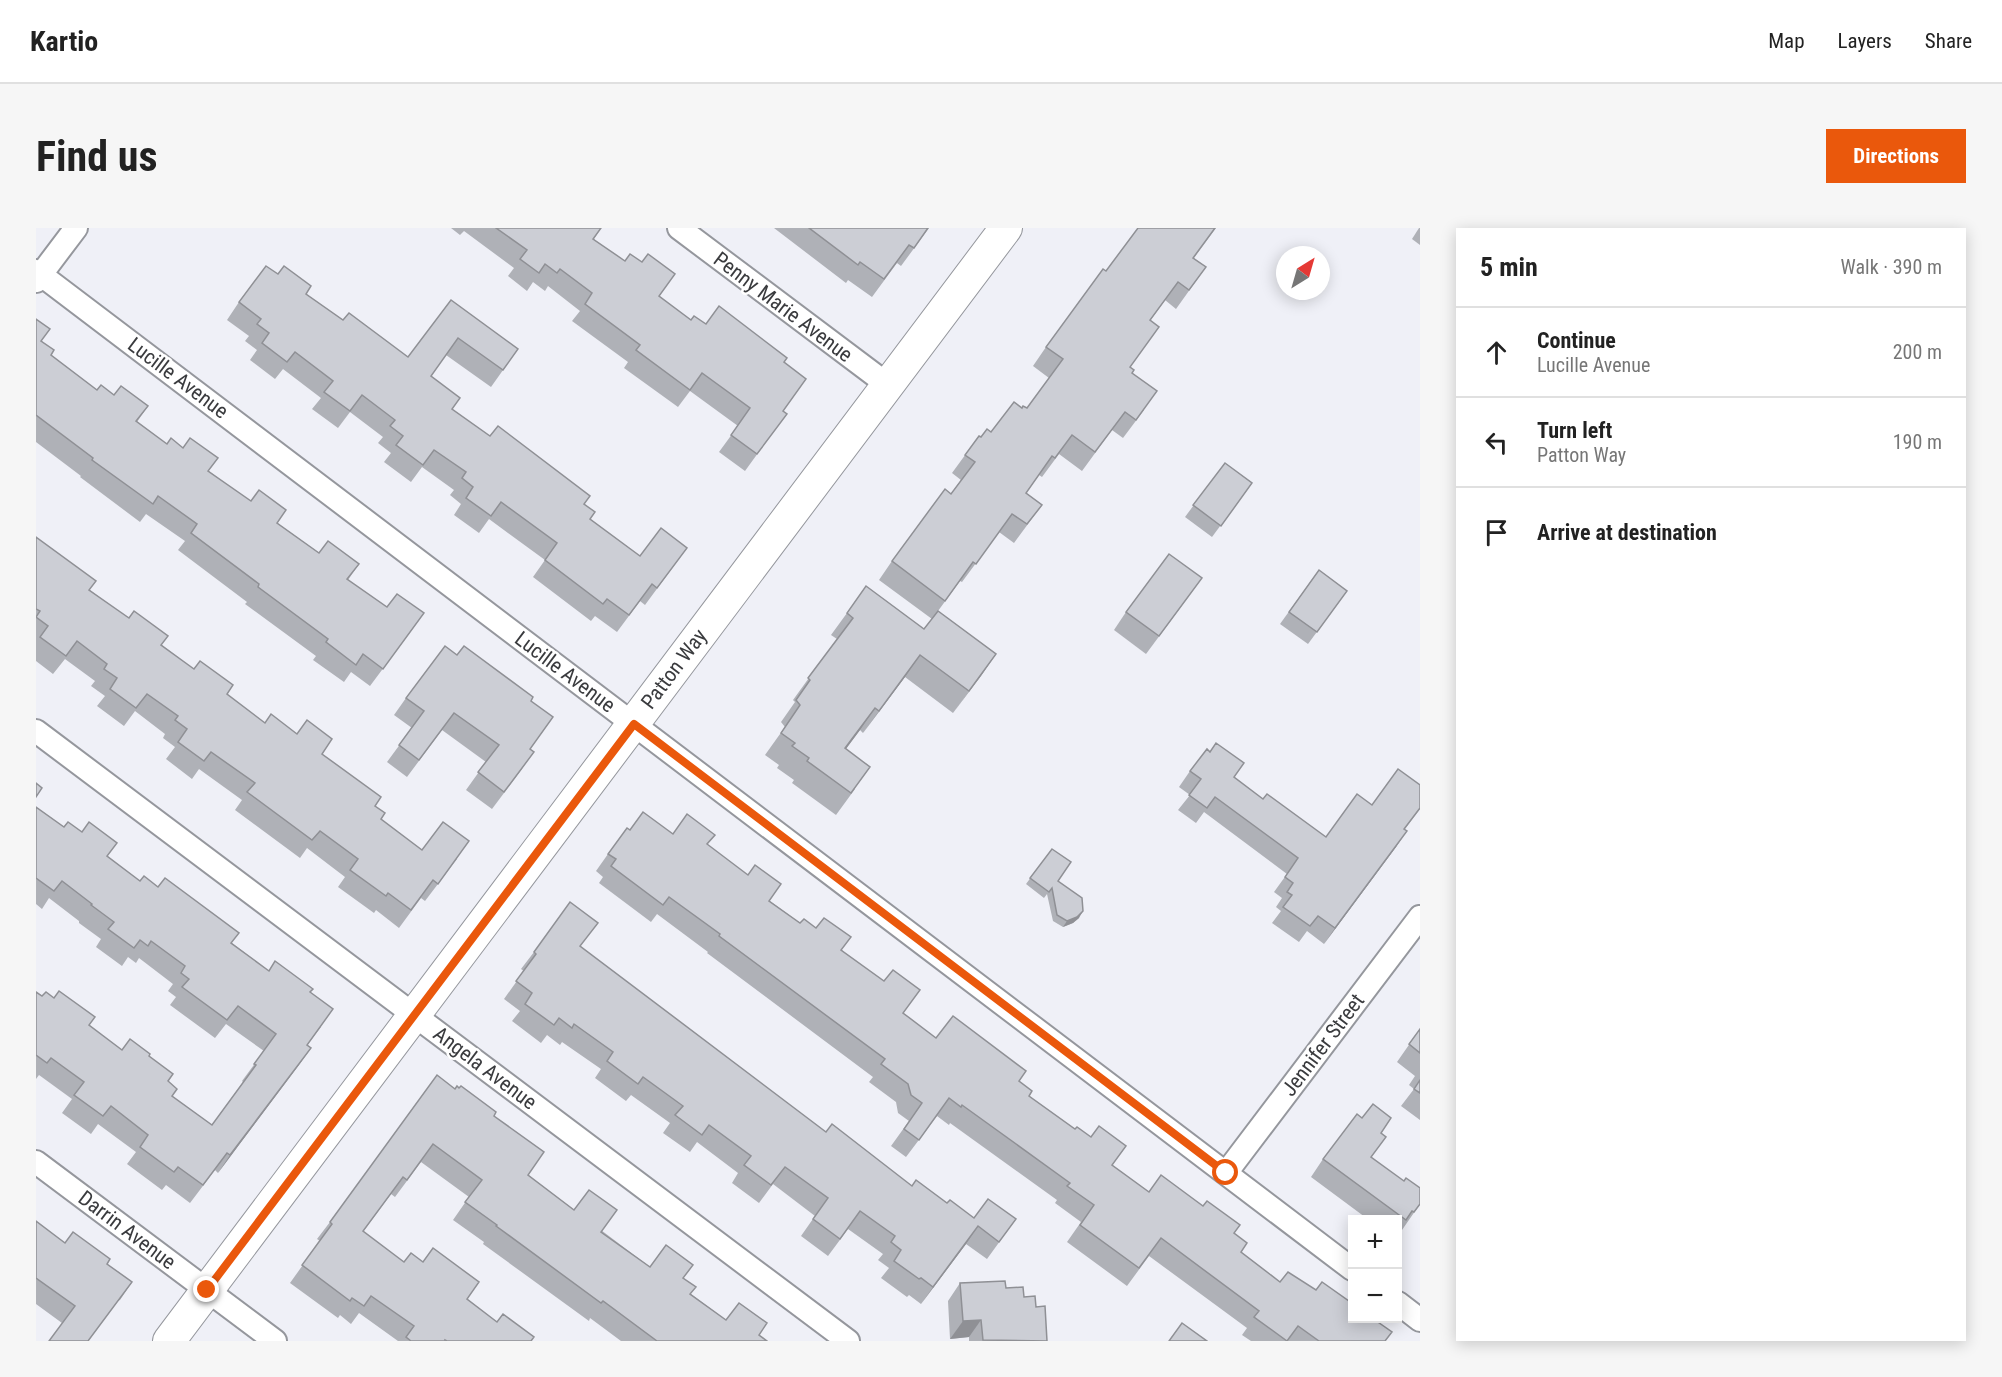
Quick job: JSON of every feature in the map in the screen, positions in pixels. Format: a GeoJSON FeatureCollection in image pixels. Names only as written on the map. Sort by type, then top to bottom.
{"type":"FeatureCollection","features":[{"type":"Feature","properties":{"kind":"street"},"geometry":{"type":"LineString","coordinates":[[38,275],[76,228]]}},
{"type":"Feature","properties":{"kind":"street","name":"Penny Marie Avenue"},"geometry":{"type":"LineString","coordinates":[[679,228],[888,385]]}},
{"type":"Feature","properties":{"kind":"street","name":"Patton Way"},"geometry":{"type":"LineString","coordinates":[[169,1341],[1006,228]]}},
{"type":"Feature","properties":{"kind":"street","name":"Lucille Avenue"},"geometry":{"type":"LineString","coordinates":[[38,275],[1348,1265]]}},
{"type":"Feature","properties":{"kind":"street","name":"Angela Avenue"},"geometry":{"type":"LineString","coordinates":[[36,731],[848,1341]]}},
{"type":"Feature","properties":{"kind":"street","name":"Jennifer Street"},"geometry":{"type":"LineString","coordinates":[[1226,1173],[1420,917]]}},
{"type":"Feature","properties":{"kind":"street","name":"Darrin Avenue"},"geometry":{"type":"LineString","coordinates":[[36,1161],[275,1341]]}},
{"type":"Feature","properties":{"kind":"street"},"geometry":{"type":"LineString","coordinates":[[1402,1306],[1420,1320]]}},
{"type":"Feature","properties":{"kind":"building"},"geometry":{"type":"Polygon","coordinates":[[[496,228],[601,228],[593,239],[625,261],[630,254],[642,262],[648,254],[675,274],[659,296],[691,320],[694,316],[706,324],[719,306],[787,358],[784,362],[806,379],[783,411],[787,414],[757,454],[731,435],[750,408],[702,373],[690,390],[636,350],[640,345],[585,304],[592,293],[560,269],[557,273],[545,264],[539,273],[520,259],[527,250],[496,228]]]}},
{"type":"Feature","properties":{"kind":"building"},"geometry":{"type":"Polygon","coordinates":[[[809,228],[928,228],[914,248],[909,245],[884,279],[860,262],[858,265],[809,228]]]}},
{"type":"Feature","properties":{"kind":"building"},"geometry":{"type":"Polygon","coordinates":[[[1138,228],[1215,228],[1193,258],[1206,267],[1189,290],[1178,282],[1150,320],[1159,327],[1130,367],[1134,370],[1132,373],[1157,391],[1136,420],[1125,412],[1095,452],[1072,435],[1055,458],[1052,456],[1026,493],[1042,505],[1027,524],[1012,514],[976,564],[973,562],[945,601],[892,561],[945,489],[951,494],[975,462],[965,455],[979,436],[981,437],[987,429],[991,432],[1014,402],[1022,408],[1023,406],[1027,408],[1063,359],[1046,347],[1103,269],[1106,271],[1138,228]]]}},
{"type":"Feature","properties":{"kind":"building"},"geometry":{"type":"Polygon","coordinates":[[[266,266],[278,274],[284,266],[311,286],[306,294],[343,320],[349,313],[408,357],[451,300],[518,349],[503,370],[458,338],[431,376],[460,398],[452,409],[490,436],[498,426],[590,496],[584,504],[595,512],[590,519],[640,556],[661,528],[687,548],[657,588],[652,584],[629,615],[607,599],[603,604],[545,560],[557,543],[501,502],[491,516],[466,498],[473,487],[462,478],[466,472],[434,450],[423,465],[396,445],[403,436],[390,426],[395,420],[362,395],[350,411],[324,392],[333,381],[295,352],[287,362],[262,343],[269,333],[257,324],[261,319],[239,302],[266,266]]]}},
{"type":"Feature","properties":{"kind":"building"},"geometry":{"type":"Polygon","coordinates":[[[36,319],[50,329],[41,341],[54,350],[51,355],[97,390],[101,385],[114,395],[121,386],[148,406],[136,421],[167,444],[171,438],[183,448],[190,438],[218,458],[208,471],[251,501],[259,490],[286,510],[277,523],[319,553],[328,541],[359,564],[347,579],[387,607],[397,594],[424,613],[383,669],[363,654],[356,665],[326,642],[328,639],[191,533],[197,524],[158,496],[153,504],[92,460],[93,458],[36,415],[36,319]]]}},
{"type":"Feature","properties":{"kind":"building"},"geometry":{"type":"Polygon","coordinates":[[[1225,463],[1252,483],[1221,526],[1193,505],[1225,463]]]}},
{"type":"Feature","properties":{"kind":"building"},"geometry":{"type":"Polygon","coordinates":[[[36,537],[96,581],[89,590],[129,618],[134,611],[168,636],[161,645],[194,669],[200,661],[233,685],[227,694],[265,723],[271,714],[297,734],[307,720],[332,739],[322,754],[381,797],[375,806],[385,813],[381,819],[422,850],[443,822],[469,841],[438,884],[433,880],[411,910],[388,893],[386,896],[350,870],[358,859],[320,831],[312,840],[247,792],[255,783],[211,752],[204,761],[178,742],[187,729],[175,720],[178,716],[147,694],[136,708],[110,689],[117,678],[104,669],[107,664],[77,641],[66,656],[40,637],[48,626],[36,617],[40,611],[36,609],[36,537]]]}},
{"type":"Feature","properties":{"kind":"building"},"geometry":{"type":"Polygon","coordinates":[[[1169,554],[1202,578],[1159,636],[1126,612],[1169,554]]]}},
{"type":"Feature","properties":{"kind":"building"},"geometry":{"type":"Polygon","coordinates":[[[1319,570],[1347,591],[1317,632],[1289,612],[1319,570]]]}},
{"type":"Feature","properties":{"kind":"building"},"geometry":{"type":"Polygon","coordinates":[[[866,586],[924,629],[938,611],[996,654],[969,691],[920,655],[879,711],[875,708],[845,748],[870,767],[851,793],[807,761],[809,758],[792,746],[795,743],[781,733],[800,705],[796,700],[810,680],[808,678],[853,618],[847,613],[866,586]]]}},
{"type":"Feature","properties":{"kind":"building"},"geometry":{"type":"Polygon","coordinates":[[[445,646],[457,655],[464,646],[533,697],[531,701],[553,717],[530,749],[534,752],[504,792],[478,772],[499,745],[454,713],[419,760],[399,745],[424,711],[406,698],[445,646]]]}},
{"type":"Feature","properties":{"kind":"building"},"geometry":{"type":"Polygon","coordinates":[[[1216,743],[1244,763],[1234,777],[1263,799],[1267,794],[1326,837],[1357,794],[1372,805],[1398,769],[1420,785],[1420,808],[1404,829],[1407,831],[1335,928],[1318,916],[1310,926],[1283,907],[1292,895],[1287,892],[1293,883],[1285,877],[1298,858],[1215,797],[1207,808],[1189,795],[1201,779],[1190,771],[1207,749],[1210,752],[1216,743]]]}},
{"type":"Feature","properties":{"kind":"building"},"geometry":{"type":"Polygon","coordinates":[[[36,783],[42,788],[36,797],[36,783]]]}},
{"type":"Feature","properties":{"kind":"building"},"geometry":{"type":"Polygon","coordinates":[[[36,807],[64,827],[68,822],[82,832],[89,822],[117,843],[107,856],[140,881],[144,876],[158,887],[165,878],[239,933],[231,943],[269,971],[275,961],[313,989],[310,992],[333,1009],[307,1045],[311,1048],[230,1155],[227,1153],[203,1185],[178,1167],[174,1172],[140,1147],[148,1135],[111,1106],[103,1116],[74,1095],[84,1082],[51,1058],[47,1063],[36,1055],[36,992],[42,996],[46,992],[54,998],[59,991],[95,1017],[89,1025],[122,1050],[130,1039],[150,1054],[149,1056],[173,1074],[168,1081],[177,1089],[172,1096],[212,1125],[276,1034],[238,1006],[227,1020],[182,987],[189,979],[181,973],[185,966],[151,941],[148,946],[140,940],[134,948],[108,929],[114,922],[62,881],[54,891],[36,878],[36,807]]]}},
{"type":"Feature","properties":{"kind":"building"},"geometry":{"type":"Polygon","coordinates":[[[643,812],[673,834],[687,814],[715,835],[707,844],[748,875],[755,865],[781,884],[769,901],[800,923],[804,919],[816,928],[824,918],[851,937],[841,950],[884,981],[893,970],[920,990],[903,1013],[936,1038],[953,1016],[1026,1071],[1019,1081],[1032,1091],[1029,1096],[1075,1129],[1077,1127],[1091,1137],[1099,1126],[1126,1146],[1112,1165],[1149,1192],[1161,1175],[1203,1206],[1207,1201],[1240,1225],[1234,1233],[1247,1243],[1241,1252],[1280,1282],[1288,1272],[1316,1290],[1322,1282],[1348,1300],[1348,1323],[1379,1323],[1392,1332],[1385,1341],[1319,1341],[1298,1326],[1287,1341],[1254,1317],[1259,1311],[1161,1238],[1139,1268],[1080,1225],[1094,1205],[1067,1186],[1070,1183],[949,1098],[919,1140],[904,1129],[922,1103],[911,1095],[908,1084],[881,1064],[885,1059],[669,897],[663,905],[611,866],[616,859],[608,854],[627,828],[630,830],[643,812]]]}},
{"type":"Feature","properties":{"kind":"building"},"geometry":{"type":"Polygon","coordinates":[[[1052,849],[1071,862],[1058,881],[1082,898],[1083,911],[1077,917],[1067,921],[1057,915],[1052,888],[1049,892],[1030,878],[1052,849]]]}},
{"type":"Feature","properties":{"kind":"building"},"geometry":{"type":"Polygon","coordinates":[[[570,902],[598,923],[580,946],[826,1132],[832,1124],[912,1186],[916,1180],[947,1203],[950,1200],[974,1218],[988,1199],[1016,1219],[999,1242],[978,1226],[933,1287],[894,1261],[901,1250],[891,1242],[895,1236],[860,1211],[840,1239],[813,1219],[828,1198],[785,1167],[771,1185],[744,1165],[751,1156],[709,1125],[702,1135],[675,1115],[683,1106],[643,1077],[638,1084],[607,1061],[613,1052],[574,1024],[572,1028],[559,1018],[554,1025],[525,1004],[532,993],[516,981],[570,902]]]}},
{"type":"Feature","properties":{"kind":"building"},"geometry":{"type":"Polygon","coordinates":[[[1420,1029],[1420,1053],[1409,1044],[1420,1029]]]}},
{"type":"Feature","properties":{"kind":"building"},"geometry":{"type":"Polygon","coordinates":[[[437,1075],[455,1089],[461,1086],[496,1112],[494,1116],[544,1152],[528,1175],[574,1210],[589,1190],[617,1210],[601,1232],[650,1267],[666,1245],[693,1265],[683,1278],[696,1287],[690,1294],[726,1320],[739,1303],[767,1323],[759,1335],[767,1341],[657,1341],[603,1301],[601,1303],[465,1202],[482,1180],[433,1144],[407,1180],[403,1177],[363,1231],[404,1262],[411,1253],[423,1262],[433,1248],[479,1282],[467,1299],[497,1322],[503,1314],[534,1337],[531,1341],[411,1341],[406,1337],[414,1326],[371,1296],[364,1306],[352,1298],[350,1301],[302,1265],[332,1224],[330,1222],[437,1075]]]}},
{"type":"Feature","properties":{"kind":"building"},"geometry":{"type":"Polygon","coordinates":[[[1420,1080],[1420,1093],[1414,1089],[1420,1080]]]}},
{"type":"Feature","properties":{"kind":"building"},"geometry":{"type":"Polygon","coordinates":[[[1373,1104],[1391,1118],[1381,1133],[1386,1137],[1371,1157],[1404,1181],[1406,1178],[1420,1188],[1420,1204],[1406,1220],[1323,1159],[1357,1114],[1362,1118],[1373,1104]]]}},
{"type":"Feature","properties":{"kind":"building"},"geometry":{"type":"Polygon","coordinates":[[[36,1221],[65,1243],[73,1232],[110,1259],[107,1264],[132,1282],[88,1341],[49,1341],[75,1306],[36,1278],[36,1221]]]}},
{"type":"Feature","properties":{"kind":"building"},"geometry":{"type":"Polygon","coordinates":[[[1005,1281],[1006,1288],[1023,1287],[1024,1297],[1035,1296],[1036,1307],[1045,1306],[1047,1341],[983,1340],[981,1320],[963,1321],[960,1283],[1005,1281]]]}},
{"type":"Feature","properties":{"kind":"building"},"geometry":{"type":"Polygon","coordinates":[[[1182,1323],[1207,1341],[1169,1341],[1182,1323]]]}},
{"type":"Feature","properties":{"kind":"route"},"geometry":{"type":"LineString","coordinates":[[207,1290],[634,724],[1226,1173]]}}]}
